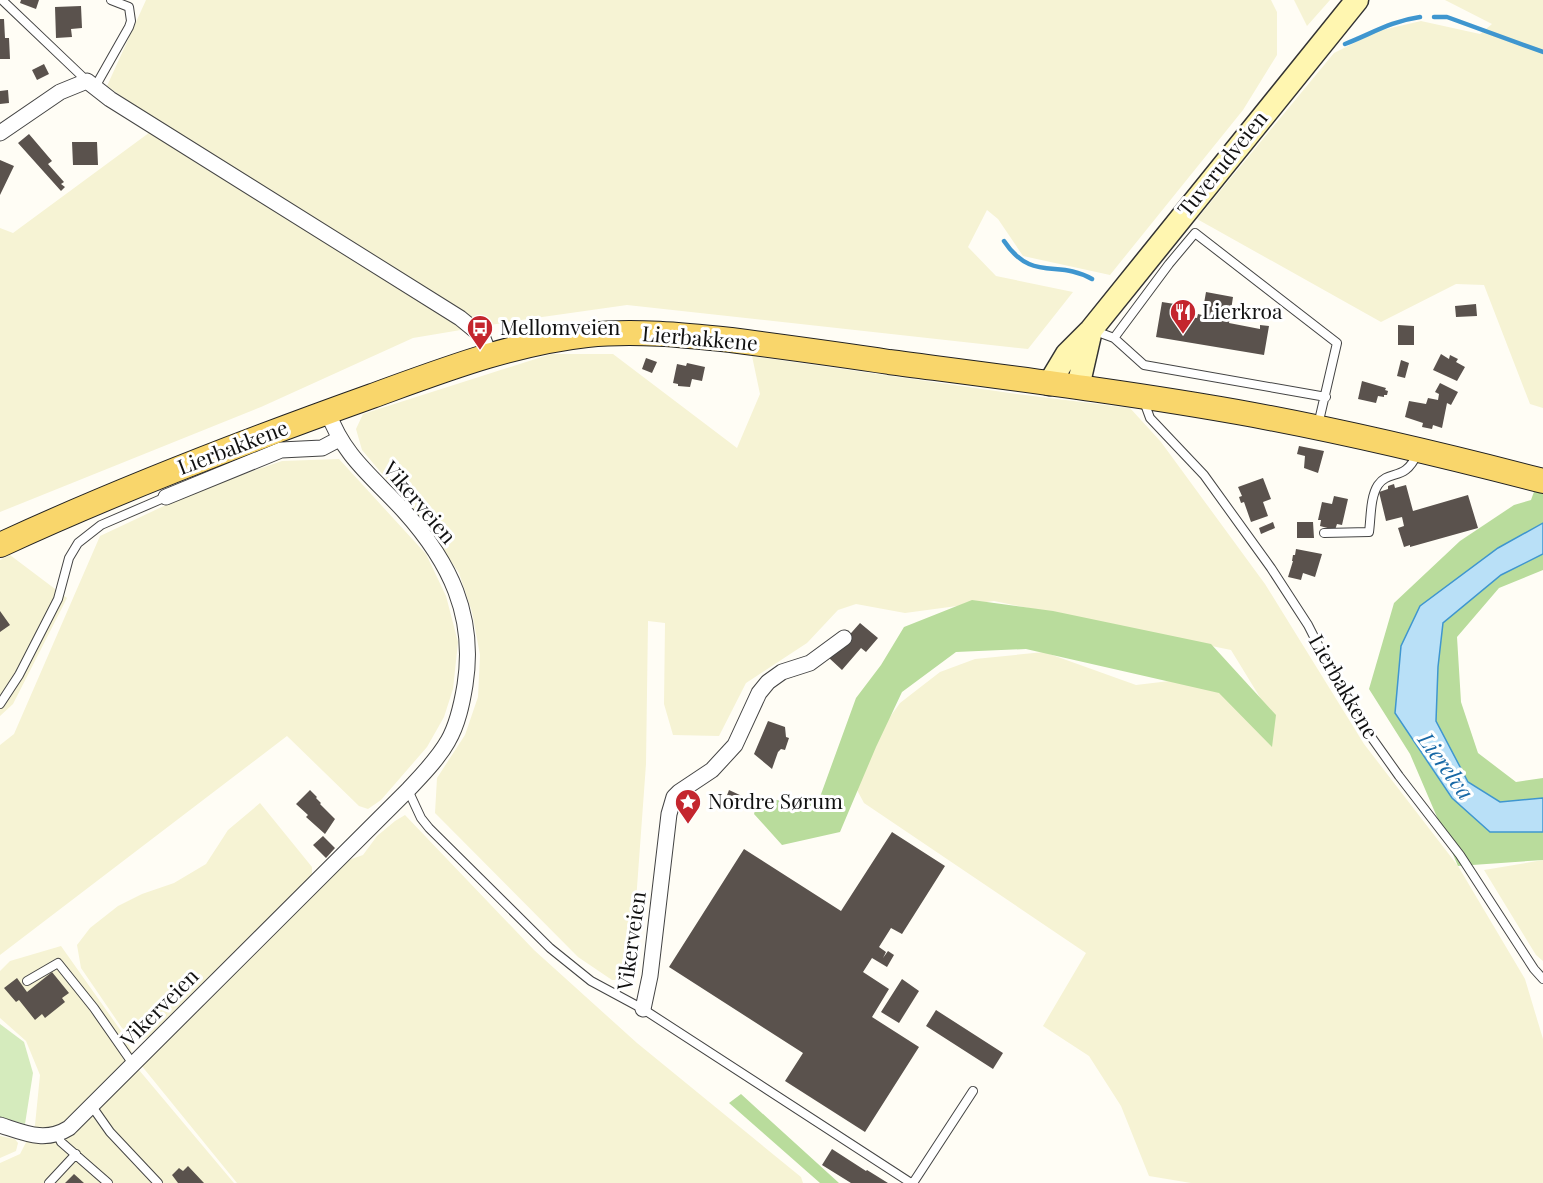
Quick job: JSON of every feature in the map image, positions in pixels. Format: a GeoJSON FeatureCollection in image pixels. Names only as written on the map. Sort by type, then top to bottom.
{"type":"FeatureCollection","features":[{"type":"Feature","properties":{"kind":"main road","name":"Tuverudveien"},"geometry":{"type":"LineString","coordinates":[[1049,384],[1067,354],[1091,330],[1357,0]]}},
{"type":"Feature","properties":{"kind":"main road","name":"Tuverudveien"},"geometry":{"type":"LineString","coordinates":[[1078,387],[1091,330]]}},
{"type":"Feature","properties":{"kind":"main road","name":"Lierbakkene"},"geometry":{"type":"LineString","coordinates":[[0,545],[176,470],[327,412],[490,356],[540,343],[588,335],[654,333],[760,344],[1078,387],[1318,427],[1540,480]]}},
{"type":"Feature","properties":{"kind":"street"},"geometry":{"type":"LineString","coordinates":[[0,133],[60,92],[91,84],[460,318],[482,336],[490,356]]}},
{"type":"Feature","properties":{"kind":"street","name":"Vikerveien"},"geometry":{"type":"LineString","coordinates":[[58,1135],[69,1128],[408,790],[443,749],[453,730],[464,695],[467,671],[466,623],[457,592],[429,541],[404,511],[358,464],[339,439],[327,412]]}},
{"type":"Feature","properties":{"kind":"street"},"geometry":{"type":"LineString","coordinates":[[166,497],[281,450],[322,448],[339,439]]}},
{"type":"Feature","properties":{"kind":"street","name":"Vikerveien"},"geometry":{"type":"LineString","coordinates":[[643,1009],[650,976],[669,814],[674,797],[712,770],[728,754],[735,745],[759,693],[768,682],[782,672],[810,663],[844,638]]}},
{"type":"Feature","properties":{"kind":"street"},"geometry":{"type":"LineString","coordinates":[[0,1125],[45,1137],[58,1135]]}},
{"type":"Feature","properties":{"kind":"lane"},"geometry":{"type":"LineString","coordinates":[[2,0],[91,84],[131,21],[128,3],[111,0]]}},
{"type":"Feature","properties":{"kind":"lane"},"geometry":{"type":"LineString","coordinates":[[1114,338],[1195,233],[1338,343],[1318,427]]}},
{"type":"Feature","properties":{"kind":"lane"},"geometry":{"type":"LineString","coordinates":[[1091,330],[1114,338],[1144,365],[1326,397]]}},
{"type":"Feature","properties":{"kind":"lane","name":"Lierbakkene"},"geometry":{"type":"LineString","coordinates":[[1147,398],[1146,407],[1150,418],[1204,475],[1271,568],[1308,625],[1341,690],[1366,731],[1460,855],[1534,969],[1543,979]]}},
{"type":"Feature","properties":{"kind":"lane"},"geometry":{"type":"LineString","coordinates":[[1324,533],[1369,532],[1376,488],[1386,479],[1410,468],[1419,450]]}},
{"type":"Feature","properties":{"kind":"lane"},"geometry":{"type":"LineString","coordinates":[[0,704],[19,675],[58,599],[69,558],[78,543],[101,525],[166,497]]}},
{"type":"Feature","properties":{"kind":"lane","name":"Vikerveien"},"geometry":{"type":"LineString","coordinates":[[408,790],[421,818],[429,828],[550,948],[591,981],[643,1009]]}},
{"type":"Feature","properties":{"kind":"lane"},"geometry":{"type":"LineString","coordinates":[[27,981],[58,963],[94,1008],[133,1064]]}},
{"type":"Feature","properties":{"kind":"lane"},"geometry":{"type":"LineString","coordinates":[[643,1009],[912,1183],[973,1091]]}},
{"type":"Feature","properties":{"kind":"lane"},"geometry":{"type":"LineString","coordinates":[[92,1105],[110,1132],[158,1183]]}},
{"type":"Feature","properties":{"kind":"lane"},"geometry":{"type":"LineString","coordinates":[[58,1135],[61,1142],[108,1183]]}},
{"type":"Feature","properties":{"kind":"lane"},"geometry":{"type":"LineString","coordinates":[[49,1183],[76,1154]]}},
{"type":"Feature","properties":{"kind":"shaded area"},"geometry":{"type":"Polygon","coordinates":[[[146,0],[1271,0],[1277,12],[1277,55],[1243,110],[1110,275],[1023,256],[998,219],[987,210],[968,247],[996,276],[1073,292],[1028,349],[627,305],[514,321],[413,338],[261,407],[0,512],[0,228],[13,233],[161,124],[107,86],[146,0]]]}},
{"type":"Feature","properties":{"kind":"shaded area"},"geometry":{"type":"Polygon","coordinates":[[[1294,0],[1330,0],[1307,26],[1294,0]]]}},
{"type":"Feature","properties":{"kind":"shaded area"},"geometry":{"type":"Polygon","coordinates":[[[1445,0],[1543,0],[1543,408],[1530,404],[1484,285],[1456,284],[1381,322],[1197,219],[1334,53],[1378,31],[1421,21],[1480,34],[1492,24],[1445,0]]]}},
{"type":"Feature","properties":{"kind":"shaded area"},"geometry":{"type":"Polygon","coordinates":[[[551,354],[613,354],[737,448],[760,394],[752,356],[1130,408],[1161,442],[1265,584],[1364,744],[1458,866],[1525,979],[1543,1039],[1543,1183],[1191,1183],[1149,1176],[1121,1106],[1089,1056],[1043,1026],[1086,953],[864,803],[857,790],[867,749],[900,703],[940,672],[975,659],[1044,652],[1136,685],[1178,680],[1214,684],[1271,732],[1275,722],[1231,650],[994,601],[905,613],[856,604],[838,610],[807,643],[746,683],[719,736],[673,735],[664,704],[665,623],[648,621],[646,764],[632,956],[622,980],[612,980],[578,957],[435,813],[437,778],[465,735],[478,697],[480,655],[472,612],[459,573],[427,527],[362,450],[356,429],[363,414],[551,354]]]}},
{"type":"Feature","properties":{"kind":"shaded area"},"geometry":{"type":"Polygon","coordinates":[[[339,459],[426,554],[446,596],[458,642],[453,689],[444,717],[427,747],[381,800],[368,809],[359,806],[287,736],[0,955],[0,745],[14,734],[100,536],[200,489],[282,461],[339,459]]]}},
{"type":"Feature","properties":{"kind":"shaded area"},"geometry":{"type":"Polygon","coordinates":[[[10,555],[67,598],[13,704],[0,716],[0,560],[10,555]]]}},
{"type":"Feature","properties":{"kind":"shaded area"},"geometry":{"type":"Polygon","coordinates":[[[260,803],[312,867],[312,877],[153,1035],[142,1040],[122,1028],[81,968],[77,945],[90,928],[118,906],[142,894],[174,883],[206,864],[228,830],[260,803]]]}},
{"type":"Feature","properties":{"kind":"shaded area"},"geometry":{"type":"Polygon","coordinates":[[[405,815],[534,950],[637,1043],[801,1177],[803,1183],[237,1183],[141,1065],[343,862],[363,855],[377,836],[405,815]]]}},
{"type":"Feature","properties":{"kind":"shaded area"},"geometry":{"type":"Polygon","coordinates":[[[1543,860],[1543,961],[1536,955],[1484,870],[1543,860]]]}},
{"type":"Feature","properties":{"kind":"shaded area"},"geometry":{"type":"Polygon","coordinates":[[[61,946],[126,1038],[139,1070],[234,1183],[0,1183],[0,1163],[20,1154],[35,1125],[40,1075],[26,1041],[0,1018],[0,971],[10,961],[61,946]]]}},
{"type":"Feature","properties":{"kind":"shaded area"},"geometry":{"type":"Polygon","coordinates":[[[0,1136],[15,1139],[18,1143],[16,1151],[0,1158],[0,1136]]]}},
{"type":"Feature","properties":{"kind":"green space"},"geometry":{"type":"Polygon","coordinates":[[[1543,467],[1543,570],[1499,588],[1457,637],[1461,702],[1478,753],[1516,782],[1543,778],[1543,860],[1458,866],[1410,754],[1369,689],[1394,603],[1460,541],[1514,505],[1531,500],[1543,467]]]}},
{"type":"Feature","properties":{"kind":"green space"},"geometry":{"type":"Polygon","coordinates":[[[972,600],[1053,611],[1211,644],[1276,715],[1272,747],[1219,693],[1026,649],[956,652],[902,692],[840,832],[782,845],[754,814],[759,797],[801,804],[820,797],[856,698],[881,665],[904,627],[972,600]]]}},
{"type":"Feature","properties":{"kind":"green space"},"geometry":{"type":"Polygon","coordinates":[[[0,1024],[24,1042],[33,1073],[25,1124],[0,1117],[0,1024]]]}},
{"type":"Feature","properties":{"kind":"green space"},"geometry":{"type":"Polygon","coordinates":[[[741,1094],[839,1183],[820,1183],[729,1103],[741,1094]]]}},
{"type":"Feature","properties":{"kind":"water","name":"Lierelva"},"geometry":{"type":"Polygon","coordinates":[[[1543,523],[1543,554],[1501,575],[1443,623],[1438,667],[1436,721],[1468,782],[1500,802],[1543,798],[1543,832],[1490,832],[1452,798],[1395,713],[1401,646],[1420,606],[1498,548],[1543,523]]]}},
{"type":"Feature","properties":{"kind":"building"},"geometry":{"type":"Polygon","coordinates":[[[21,0],[39,0],[36,9],[20,3],[21,0]]]}},
{"type":"Feature","properties":{"kind":"building"},"geometry":{"type":"Polygon","coordinates":[[[81,6],[82,28],[71,29],[72,37],[56,38],[55,7],[81,6]]]}},
{"type":"Feature","properties":{"kind":"building"},"geometry":{"type":"Polygon","coordinates":[[[0,19],[4,19],[5,38],[9,38],[10,59],[0,59],[0,19]]]}},
{"type":"Feature","properties":{"kind":"building"},"geometry":{"type":"Polygon","coordinates":[[[44,64],[49,74],[37,80],[32,70],[44,64]]]}},
{"type":"Feature","properties":{"kind":"building"},"geometry":{"type":"Polygon","coordinates":[[[8,90],[9,103],[0,104],[0,91],[8,90]]]}},
{"type":"Feature","properties":{"kind":"building"},"geometry":{"type":"Polygon","coordinates":[[[29,134],[52,161],[48,164],[64,182],[61,184],[65,187],[61,191],[18,143],[29,134]]]}},
{"type":"Feature","properties":{"kind":"building"},"geometry":{"type":"Polygon","coordinates":[[[72,142],[97,142],[98,165],[73,165],[72,142]]]}},
{"type":"Feature","properties":{"kind":"building"},"geometry":{"type":"Polygon","coordinates":[[[0,160],[14,166],[0,195],[0,160]]]}},
{"type":"Feature","properties":{"kind":"building"},"geometry":{"type":"Polygon","coordinates":[[[1206,292],[1233,297],[1229,323],[1260,329],[1260,325],[1269,326],[1264,355],[1156,337],[1162,302],[1181,305],[1180,315],[1197,318],[1198,314],[1202,315],[1206,292]]]}},
{"type":"Feature","properties":{"kind":"building"},"geometry":{"type":"Polygon","coordinates":[[[1476,304],[1477,316],[1456,317],[1455,306],[1476,304]]]}},
{"type":"Feature","properties":{"kind":"building"},"geometry":{"type":"Polygon","coordinates":[[[1398,325],[1414,326],[1414,345],[1398,345],[1398,325]]]}},
{"type":"Feature","properties":{"kind":"building"},"geometry":{"type":"Polygon","coordinates":[[[1441,354],[1449,359],[1450,355],[1458,359],[1456,362],[1465,367],[1457,381],[1433,370],[1441,354]]]}},
{"type":"Feature","properties":{"kind":"building"},"geometry":{"type":"Polygon","coordinates":[[[646,358],[657,362],[652,373],[642,369],[646,358]]]}},
{"type":"Feature","properties":{"kind":"building"},"geometry":{"type":"Polygon","coordinates":[[[1401,360],[1409,363],[1405,378],[1397,376],[1401,360]]]}},
{"type":"Feature","properties":{"kind":"building"},"geometry":{"type":"Polygon","coordinates":[[[687,363],[705,367],[702,381],[692,379],[690,387],[678,386],[673,383],[677,364],[686,366],[687,363]]]}},
{"type":"Feature","properties":{"kind":"building"},"geometry":{"type":"Polygon","coordinates":[[[1362,381],[1386,388],[1387,395],[1378,396],[1376,403],[1358,399],[1362,381]]]}},
{"type":"Feature","properties":{"kind":"building"},"geometry":{"type":"Polygon","coordinates":[[[1440,383],[1458,392],[1451,405],[1447,403],[1442,428],[1433,425],[1432,429],[1422,427],[1423,423],[1405,417],[1409,401],[1426,404],[1428,398],[1438,400],[1439,394],[1435,392],[1440,383]]]}},
{"type":"Feature","properties":{"kind":"building"},"geometry":{"type":"Polygon","coordinates":[[[1299,446],[1324,451],[1318,473],[1304,468],[1305,456],[1297,454],[1299,446]]]}},
{"type":"Feature","properties":{"kind":"building"},"geometry":{"type":"Polygon","coordinates":[[[1263,478],[1271,499],[1263,502],[1268,516],[1251,522],[1244,502],[1241,503],[1239,497],[1242,496],[1238,487],[1263,478]]]}},
{"type":"Feature","properties":{"kind":"building"},"geometry":{"type":"Polygon","coordinates":[[[1394,484],[1395,488],[1406,485],[1413,511],[1468,495],[1478,528],[1404,547],[1398,528],[1404,526],[1402,517],[1386,521],[1379,492],[1394,484]]]}},
{"type":"Feature","properties":{"kind":"building"},"geometry":{"type":"Polygon","coordinates":[[[1334,496],[1348,499],[1342,525],[1337,524],[1335,530],[1320,526],[1321,520],[1318,520],[1322,502],[1332,504],[1334,496]]]}},
{"type":"Feature","properties":{"kind":"building"},"geometry":{"type":"Polygon","coordinates":[[[1273,522],[1275,528],[1261,534],[1259,528],[1273,522]]]}},
{"type":"Feature","properties":{"kind":"building"},"geometry":{"type":"Polygon","coordinates":[[[1297,522],[1313,522],[1314,538],[1297,538],[1297,522]]]}},
{"type":"Feature","properties":{"kind":"building"},"geometry":{"type":"Polygon","coordinates":[[[1296,549],[1322,554],[1315,577],[1303,573],[1301,580],[1288,577],[1296,549]]]}},
{"type":"Feature","properties":{"kind":"building"},"geometry":{"type":"Polygon","coordinates":[[[0,611],[10,625],[0,632],[0,611]]]}},
{"type":"Feature","properties":{"kind":"building"},"geometry":{"type":"Polygon","coordinates":[[[860,623],[878,638],[866,652],[861,648],[842,670],[828,657],[860,623]]]}},
{"type":"Feature","properties":{"kind":"building"},"geometry":{"type":"Polygon","coordinates":[[[768,721],[785,727],[786,737],[789,738],[785,750],[781,749],[778,752],[772,769],[754,754],[768,721]]]}},
{"type":"Feature","properties":{"kind":"building"},"geometry":{"type":"Polygon","coordinates":[[[310,790],[335,819],[325,834],[306,817],[308,815],[296,804],[310,790]]]}},
{"type":"Feature","properties":{"kind":"building"},"geometry":{"type":"Polygon","coordinates":[[[729,790],[742,796],[737,809],[724,803],[729,790]]]}},
{"type":"Feature","properties":{"kind":"building"},"geometry":{"type":"Polygon","coordinates":[[[892,832],[945,866],[902,934],[891,928],[879,947],[886,952],[883,958],[888,951],[894,955],[887,967],[872,958],[863,972],[889,989],[872,1017],[919,1047],[865,1132],[785,1081],[803,1053],[669,967],[744,849],[841,911],[892,832]]]}},
{"type":"Feature","properties":{"kind":"building"},"geometry":{"type":"Polygon","coordinates":[[[323,836],[335,848],[326,858],[313,845],[323,836]]]}},
{"type":"Feature","properties":{"kind":"building"},"geometry":{"type":"Polygon","coordinates":[[[52,972],[69,993],[62,998],[65,1002],[45,1018],[42,1014],[35,1020],[19,1000],[16,1002],[4,988],[17,978],[27,992],[52,972]]]}},
{"type":"Feature","properties":{"kind":"building"},"geometry":{"type":"Polygon","coordinates":[[[902,979],[919,991],[899,1023],[881,1012],[902,979]]]}},
{"type":"Feature","properties":{"kind":"building"},"geometry":{"type":"Polygon","coordinates":[[[936,1010],[1003,1053],[993,1069],[926,1026],[936,1010]]]}},
{"type":"Feature","properties":{"kind":"building"},"geometry":{"type":"Polygon","coordinates":[[[832,1149],[888,1183],[851,1183],[822,1165],[832,1149]]]}},
{"type":"Feature","properties":{"kind":"building"},"geometry":{"type":"Polygon","coordinates":[[[188,1166],[204,1183],[178,1183],[172,1175],[179,1168],[183,1171],[188,1166]]]}},
{"type":"Feature","properties":{"kind":"building"},"geometry":{"type":"Polygon","coordinates":[[[74,1174],[84,1183],[65,1183],[74,1174]]]}},
{"type":"Feature","properties":{"kind":"waterway"},"geometry":{"type":"LineString","coordinates":[[1345,44],[1390,25],[1420,17]]}},
{"type":"Feature","properties":{"kind":"waterway"},"geometry":{"type":"LineString","coordinates":[[1434,17],[1447,17],[1543,52]]}},
{"type":"Feature","properties":{"kind":"waterway"},"geometry":{"type":"LineString","coordinates":[[1004,241],[1014,254],[1025,262],[1035,266],[1080,273],[1092,279]]}},
{"type":"Feature","properties":{"kind":"place","name":"Lierkroa"},"geometry":{"type":"Point","coordinates":[1183,335]}},
{"type":"Feature","properties":{"kind":"place","name":"Mellomveien"},"geometry":{"type":"Point","coordinates":[480,351]}},
{"type":"Feature","properties":{"kind":"place","name":"Nordre Sørum"},"geometry":{"type":"Point","coordinates":[688,825]}}]}
